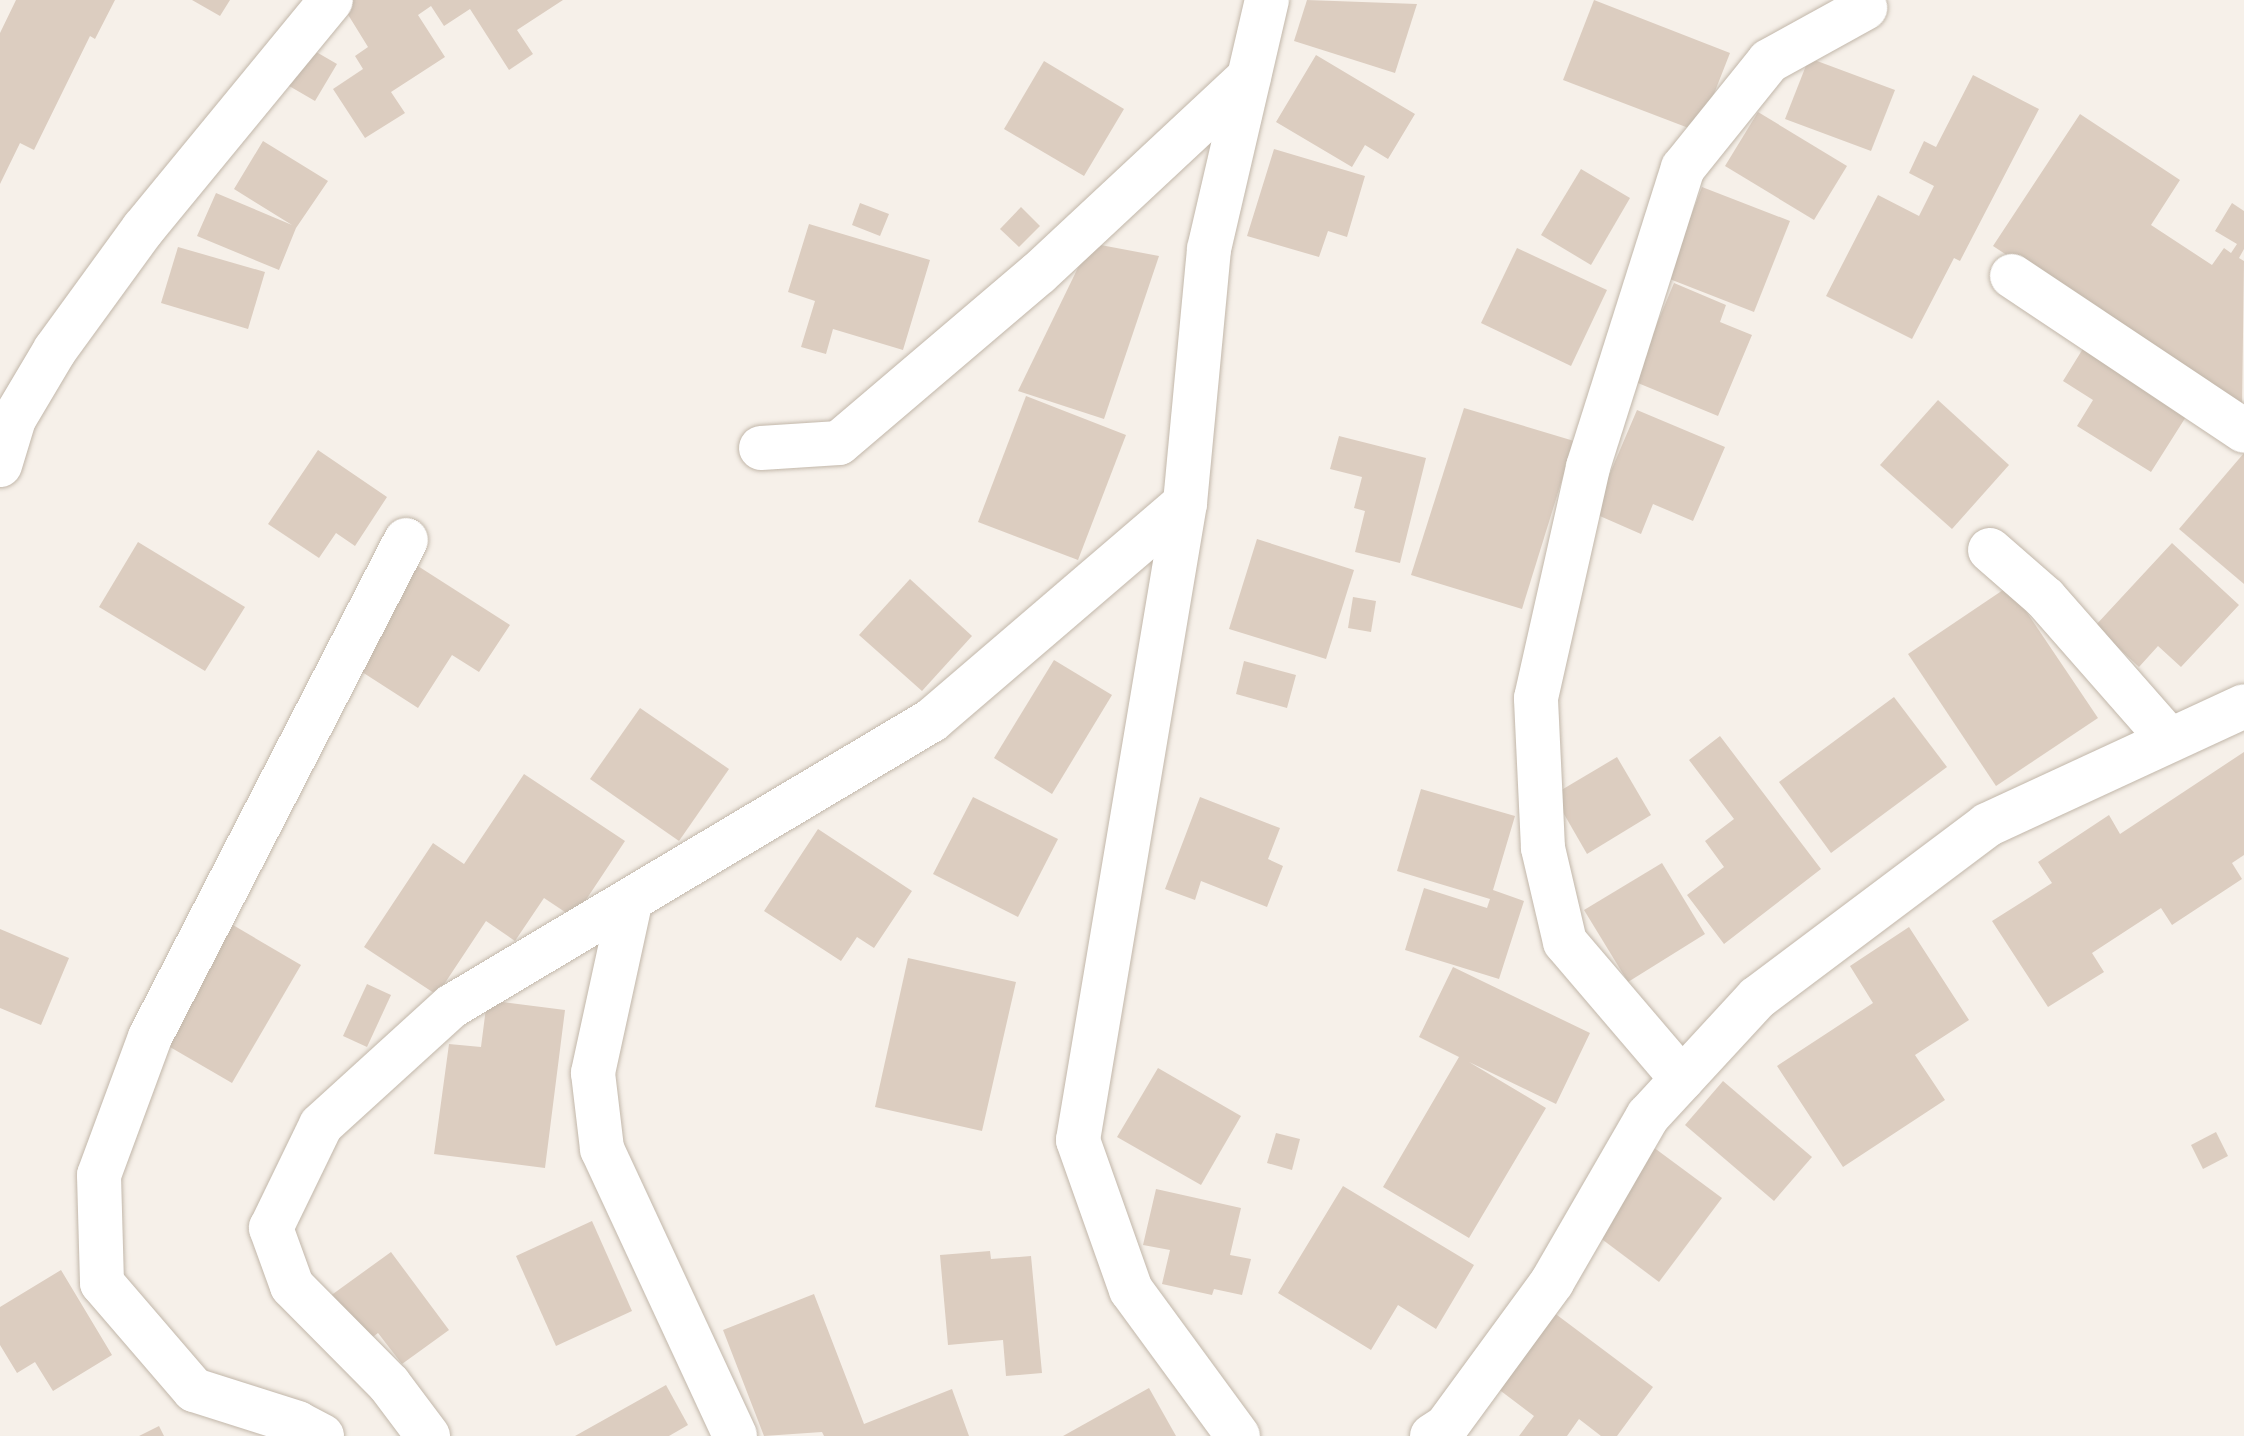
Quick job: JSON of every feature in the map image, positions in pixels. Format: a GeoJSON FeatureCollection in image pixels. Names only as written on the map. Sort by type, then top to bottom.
{"type":"FeatureCollection","features":[{"type":"Feature","properties":{"kind":"street"},"geometry":{"type":"LineString","coordinates":[[0,465],[14,419],[55,350],[143,229],[331,0]]}},
{"type":"Feature","properties":{"kind":"street"},"geometry":{"type":"LineString","coordinates":[[1238,1436],[1131,1290],[1078,1140],[1185,503],[1209,249],[1267,0]]}},
{"type":"Feature","properties":{"kind":"street"},"geometry":{"type":"LineString","coordinates":[[1682,1079],[1565,942],[1543,848],[1536,698],[1588,467],[1683,168],[1769,61],[1865,8]]}},
{"type":"Feature","properties":{"kind":"street"},"geometry":{"type":"LineString","coordinates":[[761,448],[839,443],[1039,273],[1249,77]]}},
{"type":"Feature","properties":{"kind":"street"},"geometry":{"type":"LineString","coordinates":[[2012,276],[2244,431]]}},
{"type":"Feature","properties":{"kind":"street"},"geometry":{"type":"LineString","coordinates":[[428,1436],[389,1384],[292,1286],[271,1228],[321,1125],[452,1006],[630,903],[932,720],[1185,503]]}},
{"type":"Feature","properties":{"kind":"street"},"geometry":{"type":"LineString","coordinates":[[322,1436],[298,1423],[194,1390],[102,1283],[99,1175],[150,1037],[406,540]]}},
{"type":"Feature","properties":{"kind":"street"},"geometry":{"type":"LineString","coordinates":[[1990,550],[2045,598],[2167,737]]}},
{"type":"Feature","properties":{"kind":"street"},"geometry":{"type":"LineString","coordinates":[[1432,1436],[1446,1427],[1552,1282],[1648,1116],[1757,998],[1987,825],[2167,737],[2244,706]]}},
{"type":"Feature","properties":{"kind":"street"},"geometry":{"type":"LineString","coordinates":[[630,903],[593,1073],[602,1149],[735,1436]]}},
{"type":"Feature","properties":{"kind":"building"},"geometry":{"type":"Polygon","coordinates":[[[16,0],[115,0],[95,39],[90,36],[34,150],[20,143],[0,184],[0,33],[16,0]]]}},
{"type":"Feature","properties":{"kind":"building"},"geometry":{"type":"Polygon","coordinates":[[[192,0],[230,0],[220,16],[192,0]]]}},
{"type":"Feature","properties":{"kind":"building"},"geometry":{"type":"Polygon","coordinates":[[[339,0],[563,0],[517,30],[533,54],[509,70],[470,9],[444,26],[431,6],[418,15],[445,57],[391,92],[405,113],[365,138],[333,89],[363,69],[355,56],[368,47],[339,0]]]}},
{"type":"Feature","properties":{"kind":"building"},"geometry":{"type":"Polygon","coordinates":[[[1307,0],[1417,4],[1395,73],[1294,41],[1307,0]]]}},
{"type":"Feature","properties":{"kind":"building"},"geometry":{"type":"Polygon","coordinates":[[[1594,0],[1730,53],[1699,132],[1563,80],[1594,0]]]}},
{"type":"Feature","properties":{"kind":"building"},"geometry":{"type":"Polygon","coordinates":[[[306,46],[337,64],[315,101],[284,83],[306,46]]]}},
{"type":"Feature","properties":{"kind":"building"},"geometry":{"type":"Polygon","coordinates":[[[1316,55],[1415,114],[1388,159],[1365,145],[1352,167],[1276,122],[1316,55]]]}},
{"type":"Feature","properties":{"kind":"building"},"geometry":{"type":"Polygon","coordinates":[[[1809,58],[1895,90],[1871,151],[1785,119],[1809,58]]]}},
{"type":"Feature","properties":{"kind":"building"},"geometry":{"type":"Polygon","coordinates":[[[1044,61],[1124,109],[1084,176],[1004,129],[1044,61]]]}},
{"type":"Feature","properties":{"kind":"building"},"geometry":{"type":"Polygon","coordinates":[[[1973,75],[2039,109],[1960,261],[1954,258],[1912,339],[1826,296],[1878,195],[1919,216],[1934,186],[1909,173],[1924,141],[1936,147],[1973,75]]]}},
{"type":"Feature","properties":{"kind":"building"},"geometry":{"type":"Polygon","coordinates":[[[1758,112],[1847,166],[1814,220],[1725,166],[1758,112]]]}},
{"type":"Feature","properties":{"kind":"building"},"geometry":{"type":"Polygon","coordinates":[[[2080,114],[2180,180],[2151,225],[2212,265],[2224,248],[2231,253],[2237,244],[2215,231],[2232,203],[2244,211],[2244,249],[2239,258],[2244,261],[2242,410],[1993,246],[2080,114]]]}},
{"type":"Feature","properties":{"kind":"building"},"geometry":{"type":"Polygon","coordinates":[[[263,141],[328,181],[296,228],[279,270],[197,236],[216,193],[292,225],[234,189],[263,141]]]}},
{"type":"Feature","properties":{"kind":"building"},"geometry":{"type":"Polygon","coordinates":[[[1274,149],[1365,176],[1347,237],[1328,231],[1319,257],[1247,236],[1274,149]]]}},
{"type":"Feature","properties":{"kind":"building"},"geometry":{"type":"Polygon","coordinates":[[[1581,169],[1630,198],[1591,265],[1541,235],[1581,169]]]}},
{"type":"Feature","properties":{"kind":"building"},"geometry":{"type":"Polygon","coordinates":[[[1702,187],[1790,221],[1754,312],[1667,278],[1702,187]]]}},
{"type":"Feature","properties":{"kind":"building"},"geometry":{"type":"Polygon","coordinates":[[[860,203],[889,214],[880,236],[852,225],[860,203]]]}},
{"type":"Feature","properties":{"kind":"building"},"geometry":{"type":"Polygon","coordinates":[[[1021,207],[1040,226],[1019,247],[1000,229],[1021,207]]]}},
{"type":"Feature","properties":{"kind":"building"},"geometry":{"type":"Polygon","coordinates":[[[809,224],[930,260],[903,350],[833,329],[826,354],[801,347],[815,301],[788,292],[809,224]]]}},
{"type":"Feature","properties":{"kind":"building"},"geometry":{"type":"Polygon","coordinates":[[[1090,243],[1159,256],[1104,419],[1018,391],[1090,243]]]}},
{"type":"Feature","properties":{"kind":"building"},"geometry":{"type":"Polygon","coordinates":[[[178,247],[265,272],[248,329],[161,303],[178,247]]]}},
{"type":"Feature","properties":{"kind":"building"},"geometry":{"type":"Polygon","coordinates":[[[1517,248],[1607,290],[1571,366],[1481,323],[1517,248]]]}},
{"type":"Feature","properties":{"kind":"building"},"geometry":{"type":"Polygon","coordinates":[[[1674,283],[1726,305],[1720,322],[1752,335],[1718,416],[1633,381],[1674,283]]]}},
{"type":"Feature","properties":{"kind":"building"},"geometry":{"type":"Polygon","coordinates":[[[2084,347],[2189,412],[2151,472],[2077,426],[2093,400],[2063,381],[2084,347]]]}},
{"type":"Feature","properties":{"kind":"building"},"geometry":{"type":"Polygon","coordinates":[[[1026,396],[1126,435],[1078,560],[978,522],[1026,396]]]}},
{"type":"Feature","properties":{"kind":"building"},"geometry":{"type":"Polygon","coordinates":[[[1938,400],[2009,465],[1952,529],[1880,465],[1938,400]]]}},
{"type":"Feature","properties":{"kind":"building"},"geometry":{"type":"Polygon","coordinates":[[[1464,408],[1574,441],[1522,609],[1411,575],[1464,408]]]}},
{"type":"Feature","properties":{"kind":"building"},"geometry":{"type":"Polygon","coordinates":[[[1637,410],[1725,447],[1693,521],[1653,504],[1641,534],[1593,513],[1637,410]]]}},
{"type":"Feature","properties":{"kind":"building"},"geometry":{"type":"Polygon","coordinates":[[[1339,436],[1426,458],[1400,563],[1355,552],[1365,511],[1354,508],[1362,477],[1330,469],[1339,436]]]}},
{"type":"Feature","properties":{"kind":"building"},"geometry":{"type":"Polygon","coordinates":[[[318,450],[387,497],[355,546],[336,533],[319,558],[268,524],[318,450]]]}},
{"type":"Feature","properties":{"kind":"building"},"geometry":{"type":"Polygon","coordinates":[[[2244,453],[2244,584],[2179,529],[2244,453]]]}},
{"type":"Feature","properties":{"kind":"building"},"geometry":{"type":"Polygon","coordinates":[[[1257,539],[1354,570],[1326,659],[1229,629],[1257,539]]]}},
{"type":"Feature","properties":{"kind":"building"},"geometry":{"type":"Polygon","coordinates":[[[138,542],[245,607],[205,671],[99,607],[138,542]]]}},
{"type":"Feature","properties":{"kind":"building"},"geometry":{"type":"Polygon","coordinates":[[[2172,543],[2239,605],[2181,667],[2158,646],[2139,667],[2095,626],[2172,543]]]}},
{"type":"Feature","properties":{"kind":"building"},"geometry":{"type":"Polygon","coordinates":[[[410,561],[510,625],[479,672],[452,655],[418,708],[345,661],[410,561]]]}},
{"type":"Feature","properties":{"kind":"building"},"geometry":{"type":"Polygon","coordinates":[[[910,579],[972,636],[922,691],[859,635],[910,579]]]}},
{"type":"Feature","properties":{"kind":"building"},"geometry":{"type":"Polygon","coordinates":[[[2009,586],[2098,718],[1996,786],[1908,654],[2009,586]]]}},
{"type":"Feature","properties":{"kind":"building"},"geometry":{"type":"Polygon","coordinates":[[[1353,597],[1376,601],[1371,632],[1348,628],[1353,597]]]}},
{"type":"Feature","properties":{"kind":"building"},"geometry":{"type":"Polygon","coordinates":[[[1054,660],[1112,695],[1052,794],[994,758],[1054,660]]]}},
{"type":"Feature","properties":{"kind":"building"},"geometry":{"type":"Polygon","coordinates":[[[1244,661],[1296,675],[1287,708],[1236,694],[1244,661]]]}},
{"type":"Feature","properties":{"kind":"building"},"geometry":{"type":"Polygon","coordinates":[[[1894,697],[1947,767],[1831,853],[1779,782],[1894,697]]]}},
{"type":"Feature","properties":{"kind":"building"},"geometry":{"type":"Polygon","coordinates":[[[640,708],[729,769],[679,841],[590,779],[640,708]]]}},
{"type":"Feature","properties":{"kind":"building"},"geometry":{"type":"Polygon","coordinates":[[[1720,736],[1821,869],[1724,944],[1687,895],[1724,867],[1705,841],[1734,819],[1689,760],[1720,736]]]}},
{"type":"Feature","properties":{"kind":"building"},"geometry":{"type":"Polygon","coordinates":[[[2244,752],[2244,855],[2232,863],[2242,879],[2172,925],[2161,908],[2092,953],[2104,972],[2048,1007],[1992,921],[2052,883],[2038,862],[2109,815],[2120,834],[2244,752]]]}},
{"type":"Feature","properties":{"kind":"building"},"geometry":{"type":"Polygon","coordinates":[[[1617,757],[1651,815],[1587,854],[1553,795],[1617,757]]]}},
{"type":"Feature","properties":{"kind":"building"},"geometry":{"type":"Polygon","coordinates":[[[524,774],[625,841],[574,918],[544,898],[515,941],[486,921],[437,995],[364,947],[433,843],[464,864],[524,774]]]}},
{"type":"Feature","properties":{"kind":"building"},"geometry":{"type":"Polygon","coordinates":[[[1421,789],[1515,816],[1493,890],[1524,901],[1499,979],[1405,950],[1424,888],[1487,908],[1490,899],[1397,871],[1421,789]]]}},
{"type":"Feature","properties":{"kind":"building"},"geometry":{"type":"Polygon","coordinates":[[[973,797],[1058,839],[1018,917],[933,874],[973,797]]]}},
{"type":"Feature","properties":{"kind":"building"},"geometry":{"type":"Polygon","coordinates":[[[1200,797],[1280,828],[1268,859],[1283,866],[1267,907],[1201,881],[1195,900],[1165,889],[1200,797]]]}},
{"type":"Feature","properties":{"kind":"building"},"geometry":{"type":"Polygon","coordinates":[[[818,829],[912,891],[874,948],[857,937],[841,961],[764,911],[818,829]]]}},
{"type":"Feature","properties":{"kind":"building"},"geometry":{"type":"Polygon","coordinates":[[[1662,863],[1705,934],[1628,982],[1584,910],[1662,863]]]}},
{"type":"Feature","properties":{"kind":"building"},"geometry":{"type":"Polygon","coordinates":[[[221,918],[301,965],[232,1083],[151,1036],[221,918]]]}},
{"type":"Feature","properties":{"kind":"building"},"geometry":{"type":"Polygon","coordinates":[[[1909,927],[1969,1020],[1915,1055],[1945,1100],[1843,1167],[1777,1066],[1873,1003],[1850,966],[1909,927]]]}},
{"type":"Feature","properties":{"kind":"building"},"geometry":{"type":"Polygon","coordinates":[[[0,929],[69,958],[41,1025],[0,1008],[0,929]]]}},
{"type":"Feature","properties":{"kind":"building"},"geometry":{"type":"Polygon","coordinates":[[[908,958],[1016,982],[982,1131],[875,1107],[908,958]]]}},
{"type":"Feature","properties":{"kind":"building"},"geometry":{"type":"Polygon","coordinates":[[[1453,967],[1590,1033],[1556,1104],[1469,1062],[1546,1108],[1469,1238],[1383,1187],[1459,1057],[1419,1037],[1453,967]]]}},
{"type":"Feature","properties":{"kind":"building"},"geometry":{"type":"Polygon","coordinates":[[[367,984],[391,995],[367,1047],[343,1036],[367,984]]]}},
{"type":"Feature","properties":{"kind":"building"},"geometry":{"type":"Polygon","coordinates":[[[487,1000],[565,1010],[545,1168],[434,1154],[449,1044],[481,1047],[487,1000]]]}},
{"type":"Feature","properties":{"kind":"building"},"geometry":{"type":"Polygon","coordinates":[[[1158,1068],[1241,1116],[1201,1185],[1117,1137],[1158,1068]]]}},
{"type":"Feature","properties":{"kind":"building"},"geometry":{"type":"Polygon","coordinates":[[[1723,1081],[1812,1157],[1774,1201],[1685,1125],[1723,1081]]]}},
{"type":"Feature","properties":{"kind":"building"},"geometry":{"type":"Polygon","coordinates":[[[2216,1132],[2228,1156],[2203,1169],[2191,1145],[2216,1132]]]}},
{"type":"Feature","properties":{"kind":"building"},"geometry":{"type":"Polygon","coordinates":[[[1276,1133],[1300,1139],[1292,1170],[1267,1163],[1276,1133]]]}},
{"type":"Feature","properties":{"kind":"building"},"geometry":{"type":"Polygon","coordinates":[[[1649,1144],[1722,1198],[1659,1282],[1587,1228],[1649,1144]]]}},
{"type":"Feature","properties":{"kind":"building"},"geometry":{"type":"Polygon","coordinates":[[[1343,1186],[1474,1265],[1436,1329],[1398,1305],[1371,1350],[1278,1293],[1343,1186]]]}},
{"type":"Feature","properties":{"kind":"building"},"geometry":{"type":"Polygon","coordinates":[[[1156,1189],[1241,1208],[1230,1255],[1251,1259],[1242,1295],[1214,1289],[1212,1295],[1162,1284],[1170,1250],[1143,1245],[1156,1189]]]}},
{"type":"Feature","properties":{"kind":"building"},"geometry":{"type":"Polygon","coordinates":[[[592,1221],[632,1311],[556,1346],[516,1256],[592,1221]]]}},
{"type":"Feature","properties":{"kind":"building"},"geometry":{"type":"Polygon","coordinates":[[[990,1251],[991,1259],[1031,1256],[1042,1373],[1006,1376],[1003,1340],[948,1345],[940,1255],[990,1251]]]}},
{"type":"Feature","properties":{"kind":"building"},"geometry":{"type":"Polygon","coordinates":[[[391,1252],[449,1330],[402,1364],[378,1333],[361,1346],[326,1299],[391,1252]]]}},
{"type":"Feature","properties":{"kind":"building"},"geometry":{"type":"Polygon","coordinates":[[[61,1270],[112,1355],[53,1391],[35,1362],[17,1373],[0,1345],[0,1307],[61,1270]]]}},
{"type":"Feature","properties":{"kind":"building"},"geometry":{"type":"Polygon","coordinates":[[[814,1294],[864,1424],[952,1389],[969,1436],[824,1436],[822,1432],[764,1436],[723,1330],[814,1294]]]}},
{"type":"Feature","properties":{"kind":"building"},"geometry":{"type":"Polygon","coordinates":[[[1549,1309],[1653,1387],[1617,1436],[1601,1436],[1579,1419],[1567,1436],[1519,1436],[1534,1416],[1493,1385],[1549,1309]]]}},
{"type":"Feature","properties":{"kind":"building"},"geometry":{"type":"Polygon","coordinates":[[[666,1385],[688,1425],[669,1436],[575,1436],[666,1385]]]}},
{"type":"Feature","properties":{"kind":"building"},"geometry":{"type":"Polygon","coordinates":[[[1149,1388],[1176,1436],[1063,1436],[1149,1388]]]}},
{"type":"Feature","properties":{"kind":"building"},"geometry":{"type":"Polygon","coordinates":[[[159,1426],[164,1436],[139,1436],[159,1426]]]}}]}
